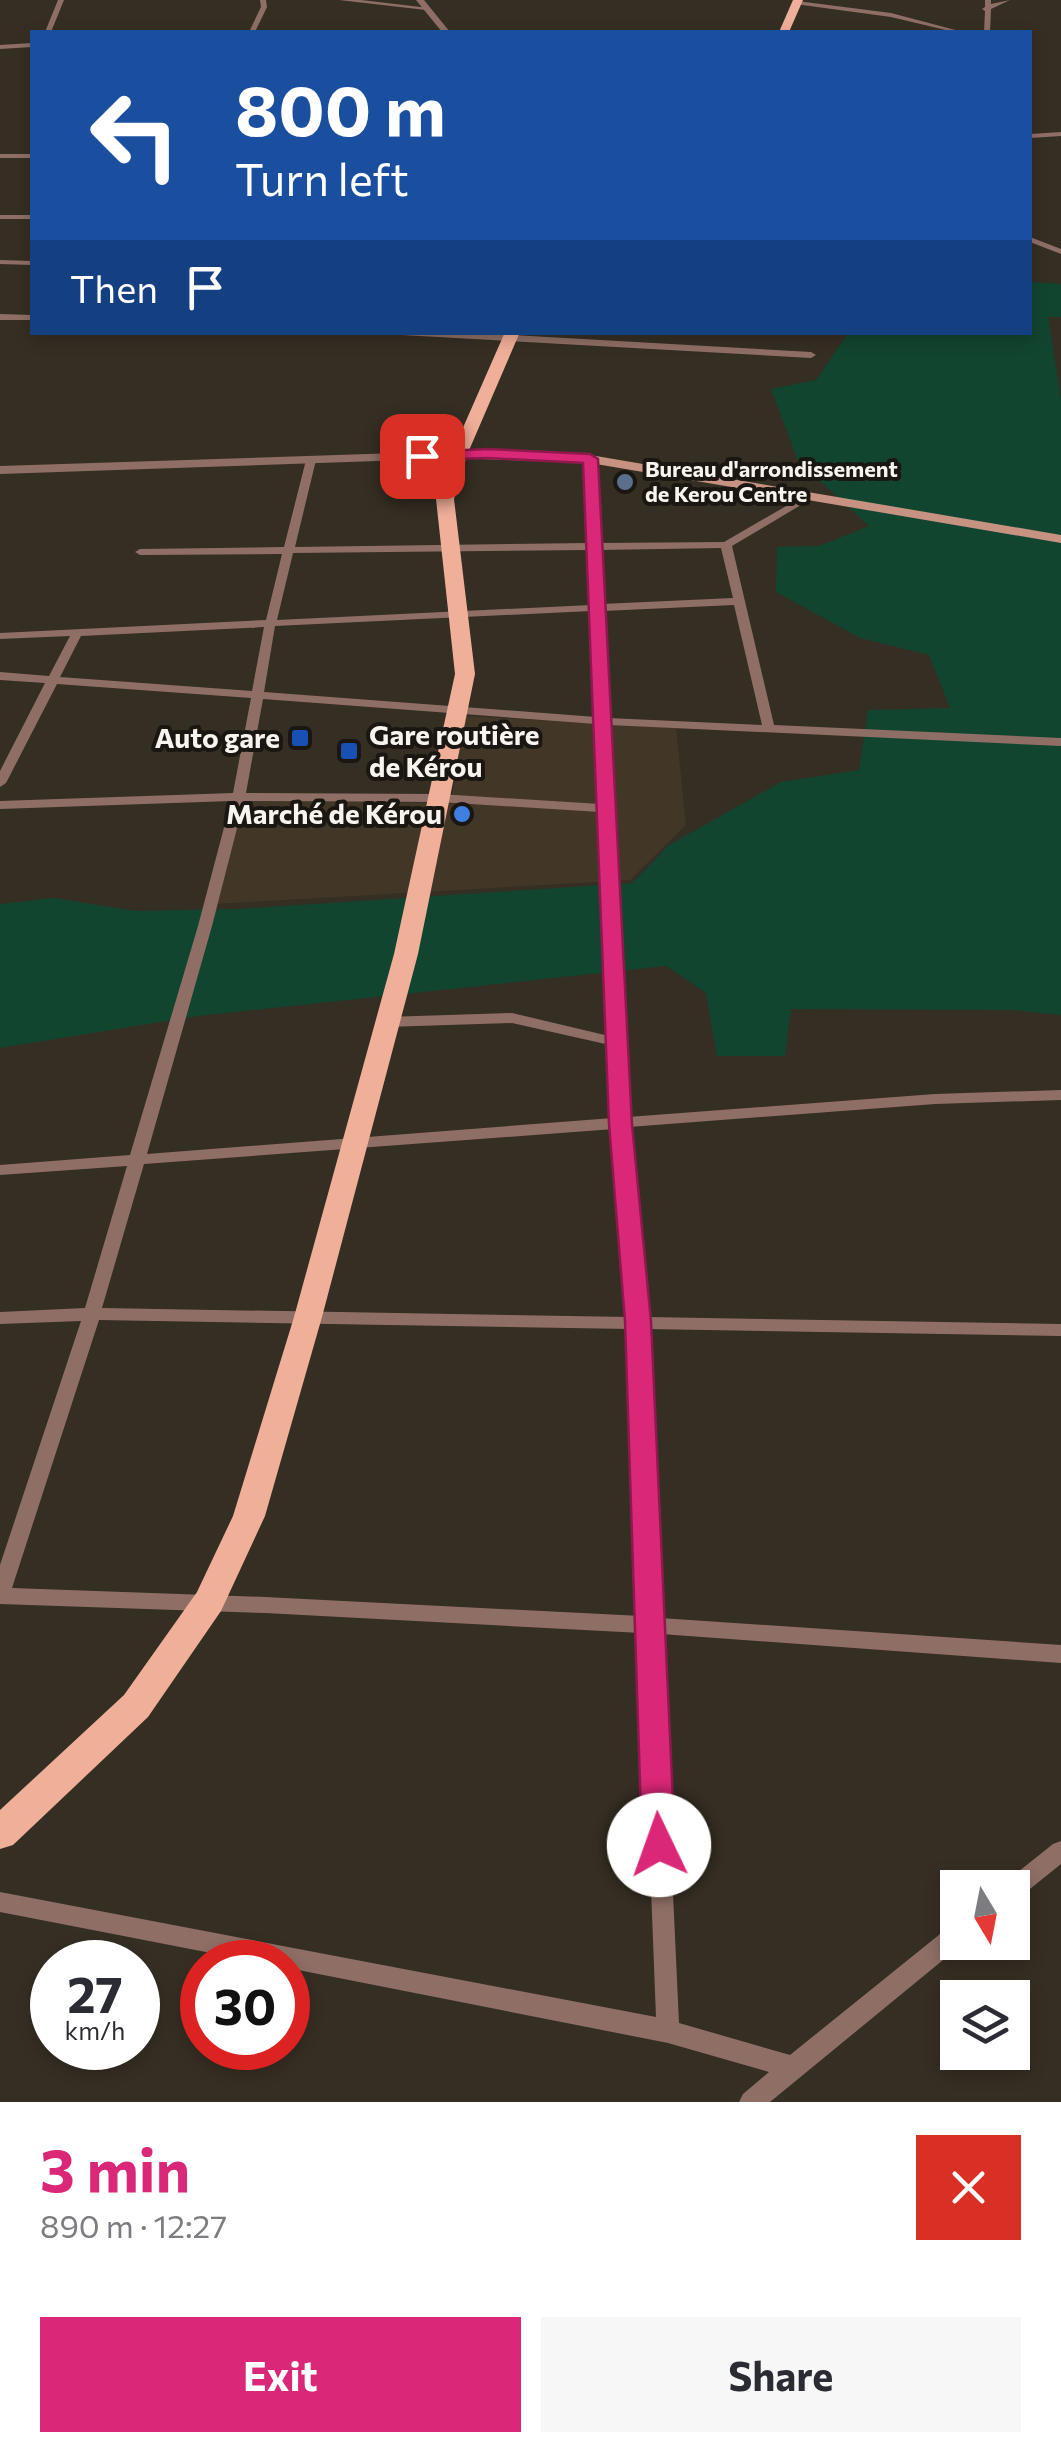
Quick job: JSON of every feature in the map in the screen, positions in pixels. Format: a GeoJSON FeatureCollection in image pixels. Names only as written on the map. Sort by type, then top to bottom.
{"type":"FeatureCollection","features":[{"type":"Feature","properties":{"kind":"main road"},"geometry":{"type":"LineString","coordinates":[[785,30],[798,1]]}},
{"type":"Feature","properties":{"kind":"main road"},"geometry":{"type":"LineString","coordinates":[[0,1833],[136,1706],[209,1601],[249,1516],[308,1317],[440,799],[465,674],[446,499],[459,454],[511,335]]}},
{"type":"Feature","properties":{"kind":"main road"},"geometry":{"type":"LineString","coordinates":[[459,454],[590,459],[1061,539]]}},
{"type":"Feature","properties":{"kind":"street"},"geometry":{"type":"LineString","coordinates":[[49,30],[61,0]]}},
{"type":"Feature","properties":{"kind":"street"},"geometry":{"type":"LineString","coordinates":[[253,30],[263,0]]}},
{"type":"Feature","properties":{"kind":"street"},"geometry":{"type":"LineString","coordinates":[[342,0],[423,4],[444,30]]}},
{"type":"Feature","properties":{"kind":"street"},"geometry":{"type":"LineString","coordinates":[[987,30],[986,4],[1007,0]]}},
{"type":"Feature","properties":{"kind":"street"},"geometry":{"type":"LineString","coordinates":[[798,1],[891,14],[952,30]]}},
{"type":"Feature","properties":{"kind":"street"},"geometry":{"type":"LineString","coordinates":[[888,30],[891,14]]}},
{"type":"Feature","properties":{"kind":"street"},"geometry":{"type":"LineString","coordinates":[[0,47],[30,46]]}},
{"type":"Feature","properties":{"kind":"street"},"geometry":{"type":"LineString","coordinates":[[1032,136],[1061,134]]}},
{"type":"Feature","properties":{"kind":"street"},"geometry":{"type":"LineString","coordinates":[[0,156],[30,156]]}},
{"type":"Feature","properties":{"kind":"street"},"geometry":{"type":"LineString","coordinates":[[0,217],[30,218]]}},
{"type":"Feature","properties":{"kind":"street"},"geometry":{"type":"LineString","coordinates":[[1032,241],[1061,252]]}},
{"type":"Feature","properties":{"kind":"street"},"geometry":{"type":"LineString","coordinates":[[0,262],[30,263]]}},
{"type":"Feature","properties":{"kind":"street"},"geometry":{"type":"LineString","coordinates":[[0,317],[30,318]]}},
{"type":"Feature","properties":{"kind":"street"},"geometry":{"type":"LineString","coordinates":[[511,335],[811,354]]}},
{"type":"Feature","properties":{"kind":"street"},"geometry":{"type":"LineString","coordinates":[[0,470],[459,454]]}},
{"type":"Feature","properties":{"kind":"street"},"geometry":{"type":"LineString","coordinates":[[590,459],[620,1124],[638,1321],[668,2031]]}},
{"type":"Feature","properties":{"kind":"street"},"geometry":{"type":"LineString","coordinates":[[312,460],[270,625],[239,797],[92,1314],[0,1595],[648,1622],[1061,1654]]}},
{"type":"Feature","properties":{"kind":"street"},"geometry":{"type":"LineString","coordinates":[[140,552],[726,545],[811,496]]}},
{"type":"Feature","properties":{"kind":"street"},"geometry":{"type":"LineString","coordinates":[[726,545],[769,730]]}},
{"type":"Feature","properties":{"kind":"street"},"geometry":{"type":"LineString","coordinates":[[0,636],[740,601]]}},
{"type":"Feature","properties":{"kind":"street"},"geometry":{"type":"LineString","coordinates":[[0,783],[76,635]]}},
{"type":"Feature","properties":{"kind":"street"},"geometry":{"type":"LineString","coordinates":[[0,676],[600,721],[1061,742]]}},
{"type":"Feature","properties":{"kind":"street"},"geometry":{"type":"LineString","coordinates":[[0,804],[239,797],[440,799],[604,808]]}},
{"type":"Feature","properties":{"kind":"street"},"geometry":{"type":"LineString","coordinates":[[386,1022],[512,1018],[616,1042]]}},
{"type":"Feature","properties":{"kind":"street"},"geometry":{"type":"LineString","coordinates":[[0,1170],[936,1098],[1061,1095]]}},
{"type":"Feature","properties":{"kind":"street"},"geometry":{"type":"LineString","coordinates":[[0,1318],[92,1314],[1061,1330]]}},
{"type":"Feature","properties":{"kind":"street"},"geometry":{"type":"LineString","coordinates":[[1030,1876],[1061,1852]]}},
{"type":"Feature","properties":{"kind":"street"},"geometry":{"type":"LineString","coordinates":[[0,1902],[668,2031],[790,2067]]}},
{"type":"Feature","properties":{"kind":"street"},"geometry":{"type":"LineString","coordinates":[[752,2102],[790,2067],[940,1948]]}},
{"type":"Feature","properties":{"kind":"shaded area","name":"Marché de Kérou"},"geometry":{"type":"Polygon","coordinates":[[[465,716],[676,728],[686,825],[630,880],[214,904],[243,801],[451,803],[465,716]]]}},
{"type":"Feature","properties":{"kind":"green space"},"geometry":{"type":"Polygon","coordinates":[[[1032,282],[1061,284],[1061,317],[1048,317],[1061,399],[1061,1015],[1012,1010],[791,1009],[785,1056],[717,1056],[706,993],[666,966],[197,1016],[0,1048],[0,904],[54,898],[135,911],[237,909],[632,883],[669,845],[781,782],[859,770],[868,710],[950,708],[929,655],[860,638],[776,592],[777,547],[819,546],[869,526],[798,461],[771,389],[816,380],[847,335],[1032,335],[1032,282]]]}},
{"type":"Feature","properties":{"kind":"place","name":"Bureau d'arrondissement de Kerou Centre"},"geometry":{"type":"Point","coordinates":[625,482]}},
{"type":"Feature","properties":{"kind":"place","name":"Auto gare"},"geometry":{"type":"Point","coordinates":[300,738]}},
{"type":"Feature","properties":{"kind":"place","name":"Gare routière de Kérou"},"geometry":{"type":"Point","coordinates":[349,751]}},
{"type":"Feature","properties":{"kind":"place","name":"Marché de Kérou"},"geometry":{"type":"Point","coordinates":[462,814]}},
{"type":"Feature","properties":{"kind":"route"},"geometry":{"type":"LineString","coordinates":[[422,456],[488,454],[590,459],[620,1124],[638,1321],[659,1845]]}}]}
